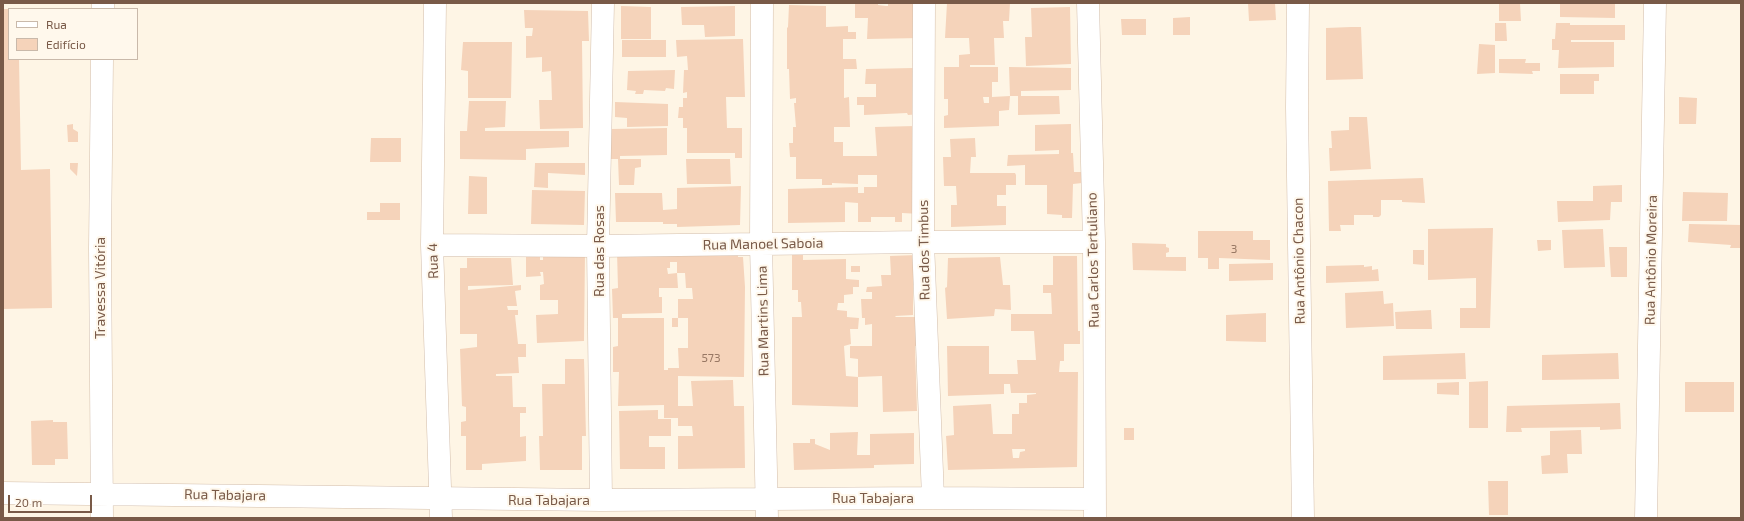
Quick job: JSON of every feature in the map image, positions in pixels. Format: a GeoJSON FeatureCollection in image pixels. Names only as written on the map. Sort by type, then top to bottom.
{"type":"FeatureCollection","features":[{"type":"Feature","properties":{"kind":"street","name":"Rua 4"},"geometry":{"type":"LineString","coordinates":[[435,3],[432,245],[442,508]]}},
{"type":"Feature","properties":{"kind":"street","name":"Rua das Rosas"},"geometry":{"type":"LineString","coordinates":[[601,500],[598,246],[603,3]]}},
{"type":"Feature","properties":{"kind":"street","name":"Rua Martins Lima"},"geometry":{"type":"LineString","coordinates":[[762,3],[761,244],[767,508]]}},
{"type":"Feature","properties":{"kind":"street","name":"Rua dos Timbus"},"geometry":{"type":"LineString","coordinates":[[924,3],[923,242],[933,498]]}},
{"type":"Feature","properties":{"kind":"street","name":"Rua Carlos Tertuliano"},"geometry":{"type":"LineString","coordinates":[[1088,3],[1094,242],[1094,508]]}},
{"type":"Feature","properties":{"kind":"street","name":"Rua Antônio Chacon"},"geometry":{"type":"LineString","coordinates":[[1298,3],[1297,107],[1303,518]]}},
{"type":"Feature","properties":{"kind":"street","name":"Rua Antônio Moreira"},"geometry":{"type":"LineString","coordinates":[[1646,518],[1655,3]]}},
{"type":"Feature","properties":{"kind":"street","name":"Travessa Vitória"},"geometry":{"type":"LineString","coordinates":[[102,60],[100,248],[102,518]]}},
{"type":"Feature","properties":{"kind":"street","name":"Rua Manoel Saboia"},"geometry":{"type":"LineString","coordinates":[[432,245],[598,246],[923,242],[1094,242]]}},
{"type":"Feature","properties":{"kind":"street","name":"Rua Tabajara"},"geometry":{"type":"LineString","coordinates":[[3,492],[102,493],[442,508],[601,500],[767,508],[933,498],[1094,508]]}},
{"type":"Feature","properties":{"kind":"building"},"geometry":{"type":"Polygon","coordinates":[[[855,3],[878,3],[878,5],[888,6],[888,3],[919,3],[920,38],[867,39],[868,18],[855,18],[855,3]]]}},
{"type":"Feature","properties":{"kind":"building"},"geometry":{"type":"Polygon","coordinates":[[[947,3],[1010,3],[1009,21],[1003,21],[1004,38],[994,38],[995,65],[970,65],[970,67],[998,67],[998,82],[992,82],[992,97],[1010,96],[1009,110],[999,111],[999,126],[944,128],[944,116],[948,115],[948,99],[944,99],[944,67],[959,67],[959,55],[970,54],[969,38],[945,38],[947,3]],[[983,97],[984,103],[989,103],[989,97],[983,97]]]}},
{"type":"Feature","properties":{"kind":"building"},"geometry":{"type":"Polygon","coordinates":[[[1248,3],[1275,3],[1276,20],[1249,21],[1248,3]]]}},
{"type":"Feature","properties":{"kind":"building"},"geometry":{"type":"Polygon","coordinates":[[[1499,3],[1520,3],[1521,21],[1499,21],[1499,3]]]}},
{"type":"Feature","properties":{"kind":"building"},"geometry":{"type":"Polygon","coordinates":[[[1560,3],[1615,3],[1615,18],[1560,17],[1560,3]]]}},
{"type":"Feature","properties":{"kind":"building"},"geometry":{"type":"Polygon","coordinates":[[[789,5],[826,6],[826,27],[848,26],[848,32],[856,32],[856,39],[843,39],[843,59],[856,59],[857,69],[844,69],[844,98],[849,97],[850,127],[834,127],[834,142],[843,142],[843,156],[877,156],[875,127],[915,126],[921,214],[902,213],[902,222],[895,222],[895,217],[871,217],[871,222],[858,222],[858,203],[845,202],[845,222],[788,223],[788,189],[858,187],[858,193],[864,193],[864,187],[877,187],[877,175],[858,175],[858,184],[832,183],[832,185],[822,185],[822,179],[796,179],[796,157],[790,157],[789,143],[793,143],[793,127],[796,127],[794,103],[796,103],[796,98],[790,99],[789,69],[787,69],[787,28],[789,5]]]}},
{"type":"Feature","properties":{"kind":"building"},"geometry":{"type":"Polygon","coordinates":[[[621,6],[651,7],[651,39],[621,39],[621,6]]]}},
{"type":"Feature","properties":{"kind":"building"},"geometry":{"type":"Polygon","coordinates":[[[735,6],[735,36],[705,37],[704,25],[682,25],[681,7],[735,6]]]}},
{"type":"Feature","properties":{"kind":"building"},"geometry":{"type":"Polygon","coordinates":[[[1070,7],[1071,64],[1026,66],[1025,37],[1032,37],[1031,8],[1070,7]]]}},
{"type":"Feature","properties":{"kind":"building"},"geometry":{"type":"Polygon","coordinates":[[[3,9],[8,9],[8,60],[19,60],[21,170],[50,169],[52,308],[3,309],[3,9]]]}},
{"type":"Feature","properties":{"kind":"building"},"geometry":{"type":"Polygon","coordinates":[[[524,10],[588,11],[589,41],[582,41],[583,128],[540,129],[539,100],[552,100],[551,71],[542,72],[542,57],[526,58],[526,36],[532,36],[533,28],[525,28],[524,10]]]}},
{"type":"Feature","properties":{"kind":"building"},"geometry":{"type":"Polygon","coordinates":[[[1190,17],[1190,35],[1173,35],[1173,18],[1190,17]]]}},
{"type":"Feature","properties":{"kind":"building"},"geometry":{"type":"Polygon","coordinates":[[[1121,19],[1146,19],[1146,35],[1122,35],[1121,19]]]}},
{"type":"Feature","properties":{"kind":"building"},"geometry":{"type":"Polygon","coordinates":[[[1495,23],[1506,23],[1507,41],[1495,41],[1495,23]]]}},
{"type":"Feature","properties":{"kind":"building"},"geometry":{"type":"Polygon","coordinates":[[[1556,23],[1570,23],[1570,25],[1625,25],[1625,40],[1571,40],[1571,42],[1614,42],[1614,67],[1558,68],[1559,50],[1552,50],[1552,39],[1555,39],[1556,23]]]}},
{"type":"Feature","properties":{"kind":"building"},"geometry":{"type":"Polygon","coordinates":[[[1361,27],[1363,79],[1326,80],[1326,28],[1361,27]]]}},
{"type":"Feature","properties":{"kind":"building"},"geometry":{"type":"Polygon","coordinates":[[[743,39],[745,97],[726,97],[727,128],[742,128],[742,158],[735,158],[735,153],[687,153],[687,128],[683,128],[683,118],[678,118],[679,107],[683,107],[683,98],[687,98],[687,92],[683,93],[684,70],[688,70],[687,56],[677,57],[676,40],[743,39]]]}},
{"type":"Feature","properties":{"kind":"building"},"geometry":{"type":"Polygon","coordinates":[[[622,40],[666,40],[666,57],[622,57],[622,40]]]}},
{"type":"Feature","properties":{"kind":"building"},"geometry":{"type":"Polygon","coordinates":[[[463,42],[512,42],[511,98],[468,98],[468,71],[461,70],[463,42]]]}},
{"type":"Feature","properties":{"kind":"building"},"geometry":{"type":"Polygon","coordinates":[[[1479,44],[1495,45],[1495,73],[1477,74],[1479,44]]]}},
{"type":"Feature","properties":{"kind":"building"},"geometry":{"type":"Polygon","coordinates":[[[1499,59],[1526,59],[1525,63],[1540,63],[1540,71],[1532,71],[1533,74],[1499,73],[1499,59]]]}},
{"type":"Feature","properties":{"kind":"building"},"geometry":{"type":"Polygon","coordinates":[[[1009,67],[1071,68],[1071,90],[1021,91],[1021,96],[1059,96],[1060,114],[1018,115],[1018,96],[1010,96],[1009,67]]]}},
{"type":"Feature","properties":{"kind":"building"},"geometry":{"type":"Polygon","coordinates":[[[913,68],[921,114],[908,115],[907,113],[864,115],[864,105],[857,105],[857,97],[876,97],[876,84],[865,84],[866,69],[913,68]]]}},
{"type":"Feature","properties":{"kind":"building"},"geometry":{"type":"Polygon","coordinates":[[[675,70],[674,89],[666,88],[665,91],[644,90],[643,94],[635,94],[636,91],[627,90],[628,71],[675,70]]]}},
{"type":"Feature","properties":{"kind":"building"},"geometry":{"type":"Polygon","coordinates":[[[1560,74],[1599,74],[1599,81],[1594,81],[1594,94],[1560,94],[1560,74]]]}},
{"type":"Feature","properties":{"kind":"building"},"geometry":{"type":"Polygon","coordinates":[[[1679,97],[1697,98],[1696,124],[1679,124],[1679,97]]]}},
{"type":"Feature","properties":{"kind":"building"},"geometry":{"type":"Polygon","coordinates":[[[469,101],[506,101],[505,127],[485,128],[485,131],[569,131],[569,147],[526,149],[526,160],[460,159],[460,131],[467,131],[469,101]]]}},
{"type":"Feature","properties":{"kind":"building"},"geometry":{"type":"Polygon","coordinates":[[[615,102],[668,104],[668,126],[627,127],[627,118],[615,117],[615,102]]]}},
{"type":"Feature","properties":{"kind":"building"},"geometry":{"type":"Polygon","coordinates":[[[1349,117],[1367,117],[1371,169],[1330,171],[1329,148],[1332,148],[1331,131],[1349,130],[1349,117]]]}},
{"type":"Feature","properties":{"kind":"building"},"geometry":{"type":"Polygon","coordinates":[[[73,124],[73,129],[78,132],[78,142],[68,142],[67,125],[73,124]]]}},
{"type":"Feature","properties":{"kind":"building"},"geometry":{"type":"Polygon","coordinates":[[[1071,124],[1071,153],[1073,153],[1074,172],[1082,172],[1082,183],[1073,184],[1072,218],[1062,218],[1062,215],[1047,214],[1047,185],[1025,185],[1025,165],[1007,166],[1008,155],[1059,154],[1059,150],[1035,151],[1035,125],[1071,124]]]}},
{"type":"Feature","properties":{"kind":"building"},"geometry":{"type":"Polygon","coordinates":[[[667,128],[667,155],[620,156],[620,159],[641,159],[641,167],[635,168],[634,185],[619,185],[618,159],[611,159],[611,129],[667,128]]]}},
{"type":"Feature","properties":{"kind":"building"},"geometry":{"type":"Polygon","coordinates":[[[371,138],[401,138],[401,162],[370,162],[371,138]]]}},
{"type":"Feature","properties":{"kind":"building"},"geometry":{"type":"Polygon","coordinates":[[[975,138],[976,157],[971,157],[970,173],[1015,173],[1016,175],[1016,185],[1006,185],[1006,195],[997,195],[997,206],[1006,206],[1006,225],[951,227],[951,205],[957,205],[956,186],[944,186],[943,157],[951,157],[950,139],[975,138]]]}},
{"type":"Feature","properties":{"kind":"building"},"geometry":{"type":"Polygon","coordinates":[[[686,159],[730,159],[731,184],[687,184],[686,159]]]}},
{"type":"Feature","properties":{"kind":"building"},"geometry":{"type":"Polygon","coordinates":[[[70,163],[78,163],[77,176],[70,169],[70,163]]]}},
{"type":"Feature","properties":{"kind":"building"},"geometry":{"type":"Polygon","coordinates":[[[535,163],[585,163],[585,175],[548,173],[548,188],[534,187],[535,163]]]}},
{"type":"Feature","properties":{"kind":"building"},"geometry":{"type":"Polygon","coordinates":[[[469,176],[487,177],[487,214],[468,214],[469,176]]]}},
{"type":"Feature","properties":{"kind":"building"},"geometry":{"type":"Polygon","coordinates":[[[1423,178],[1425,203],[1402,202],[1402,200],[1381,200],[1381,215],[1379,217],[1373,217],[1373,215],[1354,215],[1354,225],[1340,225],[1341,231],[1329,231],[1328,181],[1423,178]]]}},
{"type":"Feature","properties":{"kind":"building"},"geometry":{"type":"Polygon","coordinates":[[[1622,185],[1622,202],[1611,202],[1610,220],[1558,222],[1557,201],[1593,201],[1593,186],[1622,185]]]}},
{"type":"Feature","properties":{"kind":"building"},"geometry":{"type":"Polygon","coordinates":[[[741,186],[740,225],[677,227],[677,224],[663,224],[663,222],[616,222],[615,193],[662,193],[663,210],[677,209],[677,188],[741,186]]]}},
{"type":"Feature","properties":{"kind":"building"},"geometry":{"type":"Polygon","coordinates":[[[532,190],[585,191],[584,225],[531,224],[532,190]]]}},
{"type":"Feature","properties":{"kind":"building"},"geometry":{"type":"Polygon","coordinates":[[[1683,192],[1728,193],[1727,221],[1682,221],[1683,192]]]}},
{"type":"Feature","properties":{"kind":"building"},"geometry":{"type":"Polygon","coordinates":[[[380,203],[400,203],[400,220],[367,220],[367,212],[380,212],[380,203]]]}},
{"type":"Feature","properties":{"kind":"building"},"geometry":{"type":"Polygon","coordinates":[[[1689,224],[1741,225],[1741,248],[1730,248],[1731,245],[1688,242],[1689,224]]]}},
{"type":"Feature","properties":{"kind":"building"},"geometry":{"type":"Polygon","coordinates":[[[1493,228],[1490,328],[1460,328],[1460,308],[1476,308],[1476,278],[1428,280],[1428,229],[1493,228]]]}},
{"type":"Feature","properties":{"kind":"building"},"geometry":{"type":"Polygon","coordinates":[[[1603,229],[1605,267],[1564,268],[1562,230],[1603,229]]]}},
{"type":"Feature","properties":{"kind":"building"},"geometry":{"type":"Polygon","coordinates":[[[1198,231],[1253,231],[1253,240],[1270,240],[1270,260],[1219,258],[1219,269],[1208,269],[1208,258],[1198,258],[1198,231]]]}},
{"type":"Feature","properties":{"kind":"building"},"geometry":{"type":"Polygon","coordinates":[[[1537,240],[1551,240],[1551,250],[1538,251],[1537,240]]]}},
{"type":"Feature","properties":{"kind":"building"},"geometry":{"type":"Polygon","coordinates":[[[1132,243],[1166,244],[1166,247],[1169,248],[1169,252],[1166,253],[1166,257],[1186,257],[1186,271],[1133,270],[1132,243]]]}},
{"type":"Feature","properties":{"kind":"building"},"geometry":{"type":"Polygon","coordinates":[[[1609,247],[1627,247],[1627,277],[1611,277],[1609,247]]]}},
{"type":"Feature","properties":{"kind":"building"},"geometry":{"type":"Polygon","coordinates":[[[1413,250],[1424,250],[1424,265],[1413,264],[1413,250]]]}},
{"type":"Feature","properties":{"kind":"building"},"geometry":{"type":"Polygon","coordinates":[[[617,252],[738,254],[738,257],[743,257],[745,287],[744,377],[678,376],[678,406],[693,406],[691,381],[733,380],[734,406],[744,406],[745,468],[678,469],[678,436],[693,436],[692,426],[678,426],[678,418],[664,418],[664,405],[618,406],[619,372],[613,372],[613,347],[618,346],[618,318],[613,318],[612,289],[618,288],[617,252]],[[670,262],[670,268],[667,268],[668,274],[677,273],[677,262],[670,262]],[[677,273],[678,288],[659,288],[659,297],[662,297],[662,313],[622,314],[622,318],[664,318],[664,370],[668,370],[668,368],[679,368],[678,348],[688,348],[688,318],[678,318],[678,299],[693,299],[692,288],[686,288],[685,273],[677,273]]]}},
{"type":"Feature","properties":{"kind":"building"},"geometry":{"type":"Polygon","coordinates":[[[585,253],[584,341],[537,343],[536,315],[558,314],[558,300],[540,300],[540,285],[544,284],[543,272],[540,272],[541,276],[526,277],[526,255],[540,254],[540,260],[543,260],[543,254],[585,253]]]}},
{"type":"Feature","properties":{"kind":"building"},"geometry":{"type":"Polygon","coordinates":[[[792,253],[803,253],[803,260],[846,259],[846,279],[859,280],[859,287],[853,287],[853,294],[844,295],[844,303],[838,303],[837,310],[847,311],[847,317],[859,318],[858,329],[850,329],[851,344],[844,346],[846,376],[858,377],[858,407],[792,405],[792,317],[802,317],[801,302],[798,302],[798,290],[792,290],[792,253]]]}},
{"type":"Feature","properties":{"kind":"building"},"geometry":{"type":"Polygon","coordinates":[[[917,255],[918,285],[913,285],[913,315],[895,316],[920,317],[920,346],[915,346],[917,411],[883,412],[882,376],[858,377],[858,359],[850,358],[850,346],[872,346],[872,324],[865,325],[865,318],[862,318],[861,299],[872,299],[872,292],[866,292],[867,287],[882,286],[881,275],[891,275],[890,256],[917,255]]]}},
{"type":"Feature","properties":{"kind":"building"},"geometry":{"type":"Polygon","coordinates":[[[1053,256],[1077,256],[1078,331],[1080,331],[1080,344],[1064,344],[1064,361],[1060,361],[1059,372],[1078,372],[1077,467],[948,470],[946,436],[954,435],[953,406],[991,404],[993,434],[1012,434],[1012,414],[1019,414],[1019,403],[1027,403],[1027,395],[1036,393],[1011,393],[1010,384],[1004,384],[1004,394],[948,396],[947,346],[989,346],[989,374],[1018,374],[1017,360],[1036,360],[1034,331],[1011,331],[1011,314],[1052,314],[1051,293],[1043,293],[1043,285],[1053,285],[1053,256]],[[1012,449],[1013,458],[1019,458],[1020,452],[1025,451],[1025,449],[1012,449]]]}},
{"type":"Feature","properties":{"kind":"building"},"geometry":{"type":"Polygon","coordinates":[[[1000,257],[1003,285],[1010,285],[1011,310],[995,309],[994,316],[947,319],[945,288],[947,287],[948,258],[1000,257]]]}},
{"type":"Feature","properties":{"kind":"building"},"geometry":{"type":"Polygon","coordinates":[[[467,258],[511,258],[513,285],[468,286],[468,290],[521,285],[521,290],[515,291],[517,306],[507,306],[508,310],[518,310],[518,315],[515,315],[518,344],[526,344],[526,357],[518,357],[519,373],[496,374],[496,376],[512,376],[513,407],[526,407],[526,413],[520,413],[520,437],[526,436],[526,461],[482,464],[482,470],[466,470],[466,436],[461,436],[461,422],[466,421],[466,407],[462,406],[460,349],[477,347],[477,334],[460,334],[460,268],[467,268],[467,258]]]}},
{"type":"Feature","properties":{"kind":"building"},"geometry":{"type":"Polygon","coordinates":[[[1273,263],[1273,280],[1229,281],[1229,264],[1273,263]]]}},
{"type":"Feature","properties":{"kind":"building"},"geometry":{"type":"Polygon","coordinates":[[[1364,265],[1364,267],[1372,266],[1372,270],[1378,269],[1379,281],[1326,283],[1326,266],[1364,265]]]}},
{"type":"Feature","properties":{"kind":"building"},"geometry":{"type":"Polygon","coordinates":[[[851,266],[860,266],[860,272],[851,272],[851,266]]]}},
{"type":"Feature","properties":{"kind":"building"},"geometry":{"type":"Polygon","coordinates":[[[1383,291],[1384,304],[1393,303],[1394,326],[1346,328],[1345,293],[1383,291]]]}},
{"type":"Feature","properties":{"kind":"building"},"geometry":{"type":"Polygon","coordinates":[[[1431,310],[1432,329],[1396,329],[1395,312],[1431,310]]]}},
{"type":"Feature","properties":{"kind":"building"},"geometry":{"type":"Polygon","coordinates":[[[1266,313],[1266,342],[1226,341],[1226,315],[1266,313]]]}},
{"type":"Feature","properties":{"kind":"building"},"geometry":{"type":"Polygon","coordinates":[[[672,318],[678,318],[678,327],[672,327],[672,318]]]}},
{"type":"Feature","properties":{"kind":"building"},"geometry":{"type":"Polygon","coordinates":[[[1465,353],[1466,379],[1383,380],[1383,356],[1465,353]]]}},
{"type":"Feature","properties":{"kind":"building"},"geometry":{"type":"Polygon","coordinates":[[[1618,353],[1619,379],[1542,380],[1542,355],[1618,353]]]}},
{"type":"Feature","properties":{"kind":"building"},"geometry":{"type":"Polygon","coordinates":[[[565,359],[584,359],[586,436],[582,436],[582,470],[540,470],[539,436],[543,436],[542,384],[565,384],[565,359]]]}},
{"type":"Feature","properties":{"kind":"building"},"geometry":{"type":"Polygon","coordinates":[[[1488,381],[1488,428],[1469,428],[1469,382],[1488,381]]]}},
{"type":"Feature","properties":{"kind":"building"},"geometry":{"type":"Polygon","coordinates":[[[1459,382],[1459,395],[1437,394],[1437,383],[1459,382]]]}},
{"type":"Feature","properties":{"kind":"building"},"geometry":{"type":"Polygon","coordinates":[[[1685,382],[1734,382],[1734,412],[1685,412],[1685,382]]]}},
{"type":"Feature","properties":{"kind":"building"},"geometry":{"type":"Polygon","coordinates":[[[1620,403],[1621,429],[1600,430],[1600,427],[1521,428],[1522,432],[1506,432],[1507,406],[1620,403]]]}},
{"type":"Feature","properties":{"kind":"building"},"geometry":{"type":"Polygon","coordinates":[[[658,410],[658,419],[671,419],[671,436],[649,436],[649,447],[665,447],[665,469],[620,469],[619,411],[658,410]]]}},
{"type":"Feature","properties":{"kind":"building"},"geometry":{"type":"Polygon","coordinates":[[[53,420],[53,422],[67,422],[68,459],[55,459],[55,465],[32,465],[31,421],[53,420]]]}},
{"type":"Feature","properties":{"kind":"building"},"geometry":{"type":"Polygon","coordinates":[[[1124,428],[1134,428],[1134,440],[1124,440],[1124,428]]]}},
{"type":"Feature","properties":{"kind":"building"},"geometry":{"type":"Polygon","coordinates":[[[1581,430],[1582,454],[1567,454],[1568,473],[1542,474],[1541,456],[1550,455],[1550,431],[1581,430]]]}},
{"type":"Feature","properties":{"kind":"building"},"geometry":{"type":"Polygon","coordinates":[[[858,432],[857,455],[870,455],[870,434],[914,433],[914,464],[874,465],[874,468],[794,470],[793,443],[810,443],[810,439],[815,439],[815,444],[830,450],[830,433],[858,432]]]}},
{"type":"Feature","properties":{"kind":"building"},"geometry":{"type":"Polygon","coordinates":[[[1488,481],[1508,481],[1508,515],[1489,515],[1488,481]]]}}]}
